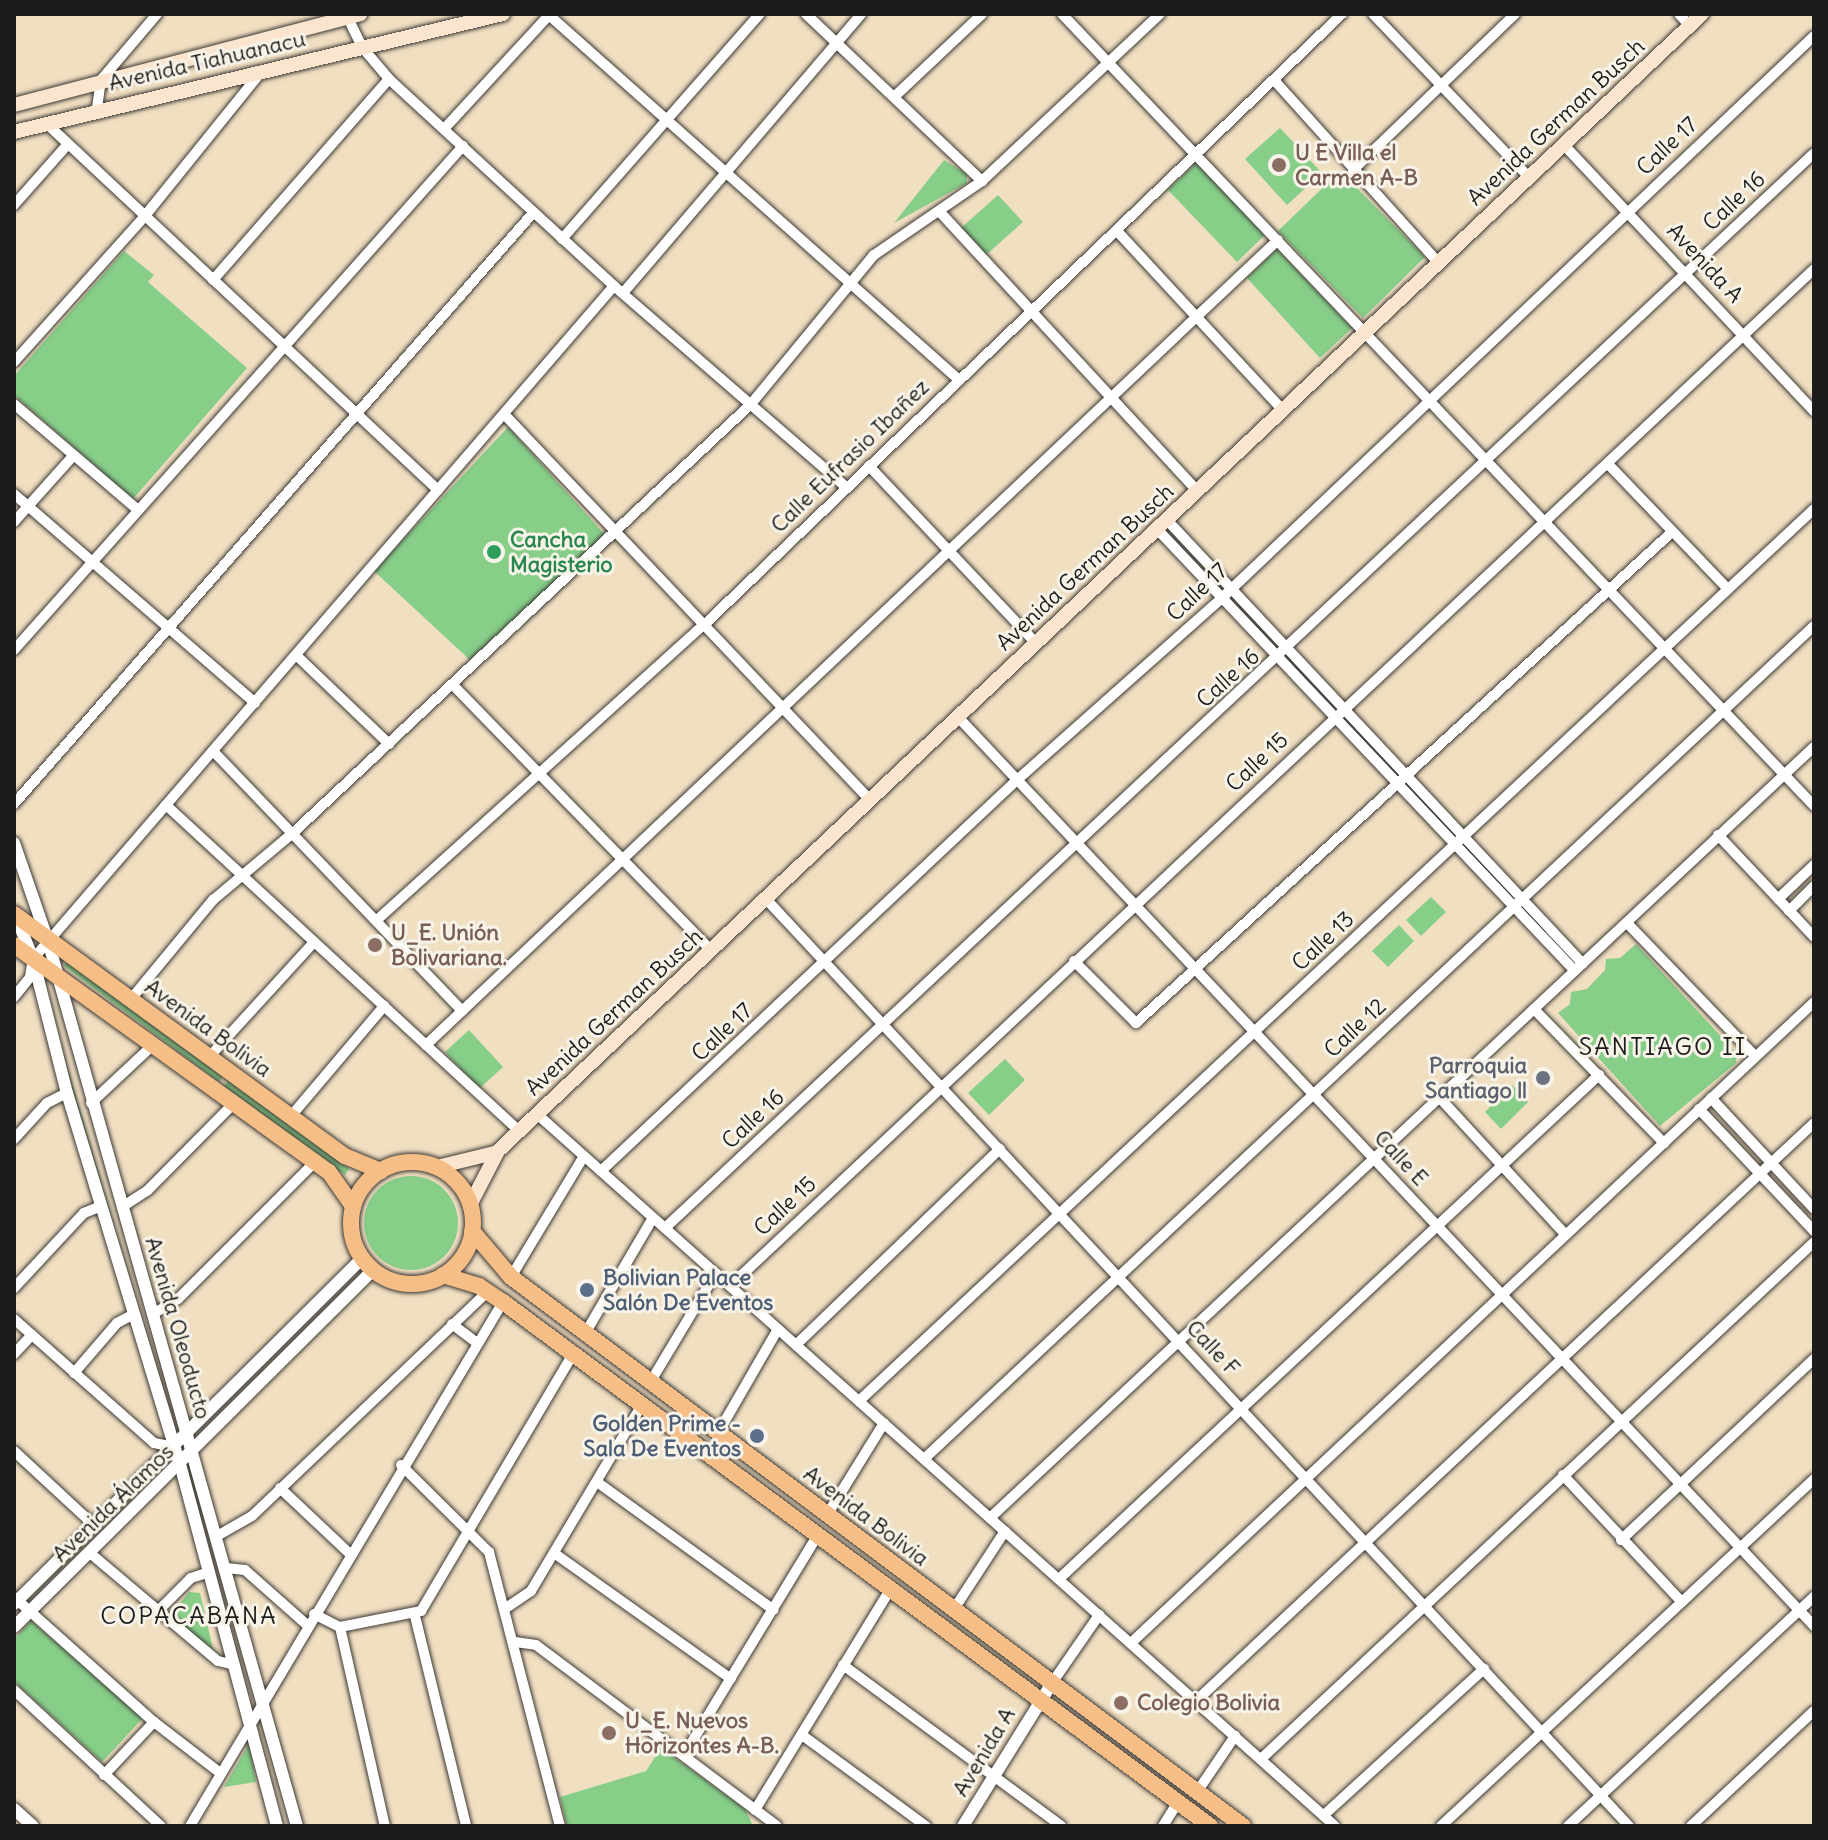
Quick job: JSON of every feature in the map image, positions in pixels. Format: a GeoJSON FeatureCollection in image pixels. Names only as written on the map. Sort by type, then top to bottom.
{"type":"FeatureCollection","features":[{"type":"Feature","properties":{"kind":"main road","name":"Avenida Tiahuanacu"},"geometry":{"type":"LineString","coordinates":[[14,132],[97,108],[503,14]]}},
{"type":"Feature","properties":{"kind":"main road","name":"Avenida German Busch"},"geometry":{"type":"LineString","coordinates":[[437,1167],[479,1161],[498,1151],[1702,14]]}},
{"type":"Feature","properties":{"kind":"main road","name":"Avenida Tiahuanacu"},"geometry":{"type":"LineString","coordinates":[[14,105],[351,15]]}},
{"type":"Feature","properties":{"kind":"main road","name":"Avenida Bolivia"},"geometry":{"type":"LineString","coordinates":[[14,913],[48,941],[345,1156],[381,1171]]}},
{"type":"Feature","properties":{"kind":"main road","name":"Avenida Bolivia"},"geometry":{"type":"LineString","coordinates":[[14,945],[315,1162],[338,1182],[353,1206]]}},
{"type":"Feature","properties":{"kind":"main road","name":"Avenida German Busch"},"geometry":{"type":"LineString","coordinates":[[470,1205],[498,1151]]}},
{"type":"Feature","properties":{"kind":"main road"},"geometry":{"type":"LineString","coordinates":[[406,1162],[437,1167],[457,1182],[470,1205],[472,1231],[463,1256],[443,1275],[408,1284],[368,1264],[352,1233],[353,1206],[381,1171],[406,1162]]}},
{"type":"Feature","properties":{"kind":"main road","name":"Avenida Bolivia"},"geometry":{"type":"LineString","coordinates":[[472,1231],[511,1277],[1243,1826]]}},
{"type":"Feature","properties":{"kind":"main road","name":"Avenida Bolivia"},"geometry":{"type":"LineString","coordinates":[[443,1275],[487,1292],[503,1302],[1210,1826]]}},
{"type":"Feature","properties":{"kind":"street"},"geometry":{"type":"LineString","coordinates":[[97,108],[101,80],[157,14]]}},
{"type":"Feature","properties":{"kind":"street"},"geometry":{"type":"LineString","coordinates":[[562,239],[760,14]]}},
{"type":"Feature","properties":{"kind":"street"},"geometry":{"type":"LineString","coordinates":[[806,14],[982,181]]}},
{"type":"Feature","properties":{"kind":"street"},"geometry":{"type":"LineString","coordinates":[[14,997],[30,977],[33,959],[48,941],[504,414],[726,173],[861,14]]}},
{"type":"Feature","properties":{"kind":"street"},"geometry":{"type":"LineString","coordinates":[[894,97],[982,14]]}},
{"type":"Feature","properties":{"kind":"street"},"geometry":{"type":"LineString","coordinates":[[1062,14],[1612,587],[1814,806]]}},
{"type":"Feature","properties":{"kind":"street"},"geometry":{"type":"LineString","coordinates":[[131,999],[181,936],[241,875],[294,832],[751,404],[850,283],[894,238],[982,181],[1160,14]]}},
{"type":"Feature","properties":{"kind":"street","name":"Calle Eufrasio Ibañez"},"geometry":{"type":"LineString","coordinates":[[378,919],[538,770],[705,624],[845,486],[1030,315],[1342,14]]}},
{"type":"Feature","properties":{"kind":"street"},"geometry":{"type":"LineString","coordinates":[[1373,14],[1529,177]]}},
{"type":"Feature","properties":{"kind":"street"},"geometry":{"type":"LineString","coordinates":[[1353,170],[1515,14]]}},
{"type":"Feature","properties":{"kind":"street"},"geometry":{"type":"LineString","coordinates":[[1679,14],[1690,26]]}},
{"type":"Feature","properties":{"kind":"street"},"geometry":{"type":"LineString","coordinates":[[351,15],[362,47],[389,79],[619,290],[845,486]]}},
{"type":"Feature","properties":{"kind":"street"},"geometry":{"type":"LineString","coordinates":[[444,129],[550,15],[959,380]]}},
{"type":"Feature","properties":{"kind":"street","name":"Calle 17"},"geometry":{"type":"LineString","coordinates":[[601,1171],[826,963],[1017,780],[1223,597],[1430,396],[1814,36]]}},
{"type":"Feature","properties":{"kind":"street"},"geometry":{"type":"LineString","coordinates":[[14,362],[144,217],[262,71]]}},
{"type":"Feature","properties":{"kind":"street"},"geometry":{"type":"LineString","coordinates":[[213,280],[389,79]]}},
{"type":"Feature","properties":{"kind":"street"},"geometry":{"type":"LineString","coordinates":[[1274,80],[1439,263]]}},
{"type":"Feature","properties":{"kind":"street"},"geometry":{"type":"LineString","coordinates":[[45,123],[438,490]]}},
{"type":"Feature","properties":{"kind":"street"},"geometry":{"type":"LineString","coordinates":[[14,205],[67,145]]}},
{"type":"Feature","properties":{"kind":"street","name":"Avenida A"},"geometry":{"type":"LineString","coordinates":[[1564,145],[1813,408]]}},
{"type":"Feature","properties":{"kind":"street"},"geometry":{"type":"LineString","coordinates":[[14,650],[463,146]]}},
{"type":"Feature","properties":{"kind":"street","name":"Calle 16"},"geometry":{"type":"LineString","coordinates":[[665,1228],[1076,843],[1289,649],[1814,153]]}},
{"type":"Feature","properties":{"kind":"street"},"geometry":{"type":"LineString","coordinates":[[939,211],[1030,315],[1197,491]]}},
{"type":"Feature","properties":{"kind":"street"},"geometry":{"type":"LineString","coordinates":[[14,804],[533,213]]}},
{"type":"Feature","properties":{"kind":"street"},"geometry":{"type":"LineString","coordinates":[[1117,231],[1283,410]]}},
{"type":"Feature","properties":{"kind":"street"},"geometry":{"type":"LineString","coordinates":[[426,1045],[620,860],[951,555],[1278,240]]}},
{"type":"Feature","properties":{"kind":"street","name":"Calle 15"},"geometry":{"type":"LineString","coordinates":[[730,1286],[1814,269]]}},
{"type":"Feature","properties":{"kind":"street"},"geometry":{"type":"LineString","coordinates":[[14,404],[138,510]]}},
{"type":"Feature","properties":{"kind":"street"},"geometry":{"type":"LineString","coordinates":[[504,414],[870,800]]}},
{"type":"Feature","properties":{"kind":"street"},"geometry":{"type":"LineString","coordinates":[[14,522],[73,456]]}},
{"type":"Feature","properties":{"kind":"street"},"geometry":{"type":"LineString","coordinates":[[1608,464],[1728,589]]}},
{"type":"Feature","properties":{"kind":"street"},"geometry":{"type":"LineString","coordinates":[[869,466],[1036,643]]}},
{"type":"Feature","properties":{"kind":"street"},"geometry":{"type":"LineString","coordinates":[[14,494],[255,703]]}},
{"type":"Feature","properties":{"kind":"street","name":"Calle 13"},"geometry":{"type":"LineString","coordinates":[[859,1401],[1814,509]]}},
{"type":"Feature","properties":{"kind":"street"},"geometry":{"type":"LineString","coordinates":[[1162,524],[1232,588],[1289,649],[1340,712],[1460,840],[1523,899],[1579,968]]}},
{"type":"Feature","properties":{"kind":"street"},"geometry":{"type":"LineString","coordinates":[[1162,524],[1279,658],[1340,712]]}},
{"type":"Feature","properties":{"kind":"street"},"geometry":{"type":"LineString","coordinates":[[1074,961],[1136,1023],[1671,533]]}},
{"type":"Feature","properties":{"kind":"street","name":"Calle 12"},"geometry":{"type":"LineString","coordinates":[[924,1459],[1814,626]]}},
{"type":"Feature","properties":{"kind":"street"},"geometry":{"type":"LineString","coordinates":[[296,655],[389,744]]}},
{"type":"Feature","properties":{"kind":"street"},"geometry":{"type":"LineString","coordinates":[[453,685],[538,770],[620,860],[711,950]]}},
{"type":"Feature","properties":{"kind":"street","name":"Calle E"},"geometry":{"type":"LineString","coordinates":[[958,717],[1814,1626]]}},
{"type":"Feature","properties":{"kind":"street"},"geometry":{"type":"LineString","coordinates":[[990,1518],[1177,1339],[1628,924],[1718,835],[1814,747]]}},
{"type":"Feature","properties":{"kind":"street"},"geometry":{"type":"LineString","coordinates":[[213,751],[378,919],[462,1011]]}},
{"type":"Feature","properties":{"kind":"street"},"geometry":{"type":"LineString","coordinates":[[166,805],[519,1131]]}},
{"type":"Feature","properties":{"kind":"street"},"geometry":{"type":"LineString","coordinates":[[1718,835],[1814,937]]}},
{"type":"Feature","properties":{"kind":"street"},"geometry":{"type":"LineString","coordinates":[[1460,840],[1513,907],[1579,968]]}},
{"type":"Feature","properties":{"kind":"street","name":"Avenida Oleoducto"},"geometry":{"type":"LineString","coordinates":[[14,843],[48,941],[91,1103],[194,1452],[297,1826]]}},
{"type":"Feature","properties":{"kind":"street"},"geometry":{"type":"LineString","coordinates":[[1778,899],[1814,865]]}},
{"type":"Feature","properties":{"kind":"street"},"geometry":{"type":"LineString","coordinates":[[1789,911],[1814,886]]}},
{"type":"Feature","properties":{"kind":"street","name":"Calle F"},"geometry":{"type":"LineString","coordinates":[[766,899],[1629,1826]]}},
{"type":"Feature","properties":{"kind":"street","name":"Avenida Oleoducto"},"geometry":{"type":"LineString","coordinates":[[14,913],[33,959],[67,1093],[180,1464],[277,1826]]}},
{"type":"Feature","properties":{"kind":"street"},"geometry":{"type":"LineString","coordinates":[[1628,924],[1754,1055]]}},
{"type":"Feature","properties":{"kind":"street"},"geometry":{"type":"LineString","coordinates":[[210,1056],[314,942]]}},
{"type":"Feature","properties":{"kind":"street"},"geometry":{"type":"LineString","coordinates":[[1131,1643],[1754,1055],[1814,1002]]}},
{"type":"Feature","properties":{"kind":"street"},"geometry":{"type":"LineString","coordinates":[[292,1115],[384,1006]]}},
{"type":"Feature","properties":{"kind":"street"},"geometry":{"type":"LineString","coordinates":[[1534,1009],[1664,1143]]}},
{"type":"Feature","properties":{"kind":"street"},"geometry":{"type":"LineString","coordinates":[[91,1103],[153,1045]]}},
{"type":"Feature","properties":{"kind":"street"},"geometry":{"type":"LineString","coordinates":[[1059,1579],[1599,1075]]}},
{"type":"Feature","properties":{"kind":"street"},"geometry":{"type":"LineString","coordinates":[[14,1139],[47,1103],[67,1093]]}},
{"type":"Feature","properties":{"kind":"street"},"geometry":{"type":"LineString","coordinates":[[1439,1097],[1565,1234]]}},
{"type":"Feature","properties":{"kind":"street"},"geometry":{"type":"LineString","coordinates":[[1711,1098],[1814,1209]]}},
{"type":"Feature","properties":{"kind":"street"},"geometry":{"type":"LineString","coordinates":[[122,1207],[147,1191],[234,1103]]}},
{"type":"Feature","properties":{"kind":"street"},"geometry":{"type":"LineString","coordinates":[[1699,1109],[1814,1231]]}},
{"type":"Feature","properties":{"kind":"street"},"geometry":{"type":"LineString","coordinates":[[537,1114],[1335,1826]]}},
{"type":"Feature","properties":{"kind":"street"},"geometry":{"type":"LineString","coordinates":[[1196,1701],[1814,1123]]}},
{"type":"Feature","properties":{"kind":"street"},"geometry":{"type":"LineString","coordinates":[[796,1345],[1000,1149]]}},
{"type":"Feature","properties":{"kind":"street"},"geometry":{"type":"LineString","coordinates":[[511,1277],[584,1156]]}},
{"type":"Feature","properties":{"kind":"street"},"geometry":{"type":"LineString","coordinates":[[153,1314],[178,1299],[315,1162]]}},
{"type":"Feature","properties":{"kind":"street"},"geometry":{"type":"LineString","coordinates":[[14,1288],[84,1213],[101,1206]]}},
{"type":"Feature","properties":{"kind":"street"},"geometry":{"type":"LineString","coordinates":[[586,1332],[653,1218]]}},
{"type":"Feature","properties":{"kind":"street"},"geometry":{"type":"LineString","coordinates":[[1261,1759],[1423,1603],[1814,1242]]}},
{"type":"Feature","properties":{"kind":"street","name":"Avenida Álamos"},"geometry":{"type":"LineString","coordinates":[[15,1601],[368,1264]]}},
{"type":"Feature","properties":{"kind":"street","name":"Avenida Álamos"},"geometry":{"type":"LineString","coordinates":[[14,1627],[194,1452],[368,1264]]}},
{"type":"Feature","properties":{"kind":"street"},"geometry":{"type":"LineString","coordinates":[[651,1381],[716,1273]]}},
{"type":"Feature","properties":{"kind":"street"},"geometry":{"type":"LineString","coordinates":[[217,1536],[239,1525],[280,1488],[487,1292]]}},
{"type":"Feature","properties":{"kind":"street"},"geometry":{"type":"LineString","coordinates":[[190,1826],[401,1465],[503,1302]]}},
{"type":"Feature","properties":{"kind":"street"},"geometry":{"type":"LineString","coordinates":[[74,1373],[117,1323],[134,1314]]}},
{"type":"Feature","properties":{"kind":"street"},"geometry":{"type":"LineString","coordinates":[[14,1319],[154,1443],[175,1447]]}},
{"type":"Feature","properties":{"kind":"street"},"geometry":{"type":"LineString","coordinates":[[452,1324],[477,1343]]}},
{"type":"Feature","properties":{"kind":"street"},"geometry":{"type":"LineString","coordinates":[[718,1433],[778,1329]]}},
{"type":"Feature","properties":{"kind":"street"},"geometry":{"type":"LineString","coordinates":[[14,1354],[32,1335]]}},
{"type":"Feature","properties":{"kind":"street"},"geometry":{"type":"LineString","coordinates":[[466,1826],[415,1616],[573,1354]]}},
{"type":"Feature","properties":{"kind":"street"},"geometry":{"type":"LineString","coordinates":[[1621,1540],[1814,1359]]}},
{"type":"Feature","properties":{"kind":"street"},"geometry":{"type":"LineString","coordinates":[[506,1608],[531,1591],[642,1405]]}},
{"type":"Feature","properties":{"kind":"street"},"geometry":{"type":"LineString","coordinates":[[827,1515],[884,1423]]}},
{"type":"Feature","properties":{"kind":"street"},"geometry":{"type":"LineString","coordinates":[[14,1451],[94,1525]]}},
{"type":"Feature","properties":{"kind":"street"},"geometry":{"type":"LineString","coordinates":[[401,1465],[470,1528],[489,1552],[515,1642],[560,1826]]}},
{"type":"Feature","properties":{"kind":"street"},"geometry":{"type":"LineString","coordinates":[[1563,1475],[1682,1602]]}},
{"type":"Feature","properties":{"kind":"street"},"geometry":{"type":"LineString","coordinates":[[1441,1826],[1814,1479]]}},
{"type":"Feature","properties":{"kind":"street"},"geometry":{"type":"LineString","coordinates":[[597,1482],[774,1610]]}},
{"type":"Feature","properties":{"kind":"street"},"geometry":{"type":"LineString","coordinates":[[280,1488],[349,1553]]}},
{"type":"Feature","properties":{"kind":"street"},"geometry":{"type":"LineString","coordinates":[[954,1609],[1005,1531]]}},
{"type":"Feature","properties":{"kind":"street"},"geometry":{"type":"LineString","coordinates":[[684,1755],[818,1535]]}},
{"type":"Feature","properties":{"kind":"street"},"geometry":{"type":"LineString","coordinates":[[90,1553],[218,1661],[235,1665]]}},
{"type":"Feature","properties":{"kind":"street"},"geometry":{"type":"LineString","coordinates":[[554,1553],[731,1679]]}},
{"type":"Feature","properties":{"kind":"street"},"geometry":{"type":"LineString","coordinates":[[226,1568],[238,1567],[258,1579],[307,1625]]}},
{"type":"Feature","properties":{"kind":"street"},"geometry":{"type":"LineString","coordinates":[[160,1609],[191,1578],[209,1572]]}},
{"type":"Feature","properties":{"kind":"street"},"geometry":{"type":"LineString","coordinates":[[755,1810],[891,1588]]}},
{"type":"Feature","properties":{"kind":"street"},"geometry":{"type":"LineString","coordinates":[[1568,1826],[1814,1597]]}},
{"type":"Feature","properties":{"kind":"street"},"geometry":{"type":"LineString","coordinates":[[15,1601],[154,1722],[219,1772]]}},
{"type":"Feature","properties":{"kind":"street"},"geometry":{"type":"LineString","coordinates":[[314,1614],[340,1627],[415,1616]]}},
{"type":"Feature","properties":{"kind":"street"},"geometry":{"type":"LineString","coordinates":[[1052,1683],[1099,1615]]}},
{"type":"Feature","properties":{"kind":"street"},"geometry":{"type":"LineString","coordinates":[[340,1627],[385,1826]]}},
{"type":"Feature","properties":{"kind":"street"},"geometry":{"type":"LineString","coordinates":[[515,1642],[536,1645],[755,1810],[763,1822],[777,1826]]}},
{"type":"Feature","properties":{"kind":"street"},"geometry":{"type":"LineString","coordinates":[[843,1665],[1061,1826]]}},
{"type":"Feature","properties":{"kind":"street"},"geometry":{"type":"LineString","coordinates":[[1324,1815],[1484,1669]]}},
{"type":"Feature","properties":{"kind":"street","name":"Avenida A"},"geometry":{"type":"LineString","coordinates":[[963,1826],[1052,1683]]}},
{"type":"Feature","properties":{"kind":"street"},"geometry":{"type":"LineString","coordinates":[[14,1690],[161,1826]]}},
{"type":"Feature","properties":{"kind":"street"},"geometry":{"type":"LineString","coordinates":[[1691,1826],[1814,1711]]}},
{"type":"Feature","properties":{"kind":"street"},"geometry":{"type":"LineString","coordinates":[[104,1775],[154,1722]]}},
{"type":"Feature","properties":{"kind":"street"},"geometry":{"type":"LineString","coordinates":[[802,1735],[926,1826]]}},
{"type":"Feature","properties":{"kind":"street"},"geometry":{"type":"LineString","coordinates":[[1197,1792],[1235,1736]]}},
{"type":"Feature","properties":{"kind":"street"},"geometry":{"type":"LineString","coordinates":[[1163,1826],[1178,1802]]}},
{"type":"Feature","properties":{"kind":"street"},"geometry":{"type":"LineString","coordinates":[[14,1809],[33,1826]]}},
{"type":"Feature","properties":{"kind":"green space"},"geometry":{"type":"Polygon","coordinates":[[[1280,128],[1322,173],[1287,205],[1245,159],[1280,128]]]}},
{"type":"Feature","properties":{"kind":"green space"},"geometry":{"type":"Polygon","coordinates":[[[944,160],[967,174],[967,183],[894,223],[944,160]]]}},
{"type":"Feature","properties":{"kind":"green space"},"geometry":{"type":"Polygon","coordinates":[[[1197,162],[1266,234],[1237,262],[1168,190],[1197,162]]]}},
{"type":"Feature","properties":{"kind":"green space"},"geometry":{"type":"Polygon","coordinates":[[[1340,171],[1425,257],[1363,318],[1278,231],[1340,171]]]}},
{"type":"Feature","properties":{"kind":"green space"},"geometry":{"type":"Polygon","coordinates":[[[998,195],[1023,222],[986,255],[961,228],[998,195]]]}},
{"type":"Feature","properties":{"kind":"green space"},"geometry":{"type":"Polygon","coordinates":[[[1277,249],[1352,328],[1320,358],[1247,278],[1277,249]]]}},
{"type":"Feature","properties":{"kind":"green space"},"geometry":{"type":"Polygon","coordinates":[[[124,251],[154,275],[148,282],[247,368],[133,499],[14,395],[14,376],[124,251]]]}},
{"type":"Feature","properties":{"kind":"green space","name":"Cancha Magisterio"},"geometry":{"type":"Polygon","coordinates":[[[508,427],[606,536],[471,661],[374,571],[508,427]]]}},
{"type":"Feature","properties":{"kind":"green space"},"geometry":{"type":"Polygon","coordinates":[[[1431,897],[1446,912],[1421,936],[1406,920],[1431,897]]]}},
{"type":"Feature","properties":{"kind":"green space"},"geometry":{"type":"Polygon","coordinates":[[[1399,925],[1414,941],[1388,967],[1372,951],[1399,925]]]}},
{"type":"Feature","properties":{"kind":"green space"},"geometry":{"type":"Polygon","coordinates":[[[1636,944],[1737,1054],[1736,1063],[1660,1126],[1558,1013],[1570,1004],[1571,992],[1587,989],[1605,970],[1606,959],[1620,958],[1636,944]]]}},
{"type":"Feature","properties":{"kind":"green space"},"geometry":{"type":"Polygon","coordinates":[[[69,960],[223,1076],[219,1082],[64,966],[69,960]]]}},
{"type":"Feature","properties":{"kind":"green space"},"geometry":{"type":"Polygon","coordinates":[[[44,1001],[48,1001],[174,1429],[44,1001]]]}},
{"type":"Feature","properties":{"kind":"green space"},"geometry":{"type":"Polygon","coordinates":[[[469,1030],[503,1067],[479,1089],[445,1052],[469,1030]]]}},
{"type":"Feature","properties":{"kind":"green space"},"geometry":{"type":"Polygon","coordinates":[[[1005,1059],[1025,1080],[989,1115],[968,1093],[1005,1059]]]}},
{"type":"Feature","properties":{"kind":"green space"},"geometry":{"type":"Polygon","coordinates":[[[229,1080],[349,1169],[345,1175],[224,1086],[229,1080]]]}},
{"type":"Feature","properties":{"kind":"green space"},"geometry":{"type":"Polygon","coordinates":[[[1512,1085],[1528,1102],[1501,1129],[1485,1112],[1512,1085]]]}},
{"type":"Feature","properties":{"kind":"green space"},"geometry":{"type":"Polygon","coordinates":[[[411,1176],[429,1180],[444,1190],[454,1205],[458,1223],[454,1241],[444,1256],[429,1266],[411,1270],[393,1266],[378,1256],[368,1241],[364,1223],[368,1205],[378,1190],[393,1180],[411,1176]]]}},
{"type":"Feature","properties":{"kind":"green space"},"geometry":{"type":"Polygon","coordinates":[[[189,1592],[200,1593],[213,1649],[170,1616],[189,1592]]]}},
{"type":"Feature","properties":{"kind":"green space"},"geometry":{"type":"Polygon","coordinates":[[[31,1621],[143,1718],[102,1762],[14,1681],[14,1639],[31,1621]]]}},
{"type":"Feature","properties":{"kind":"green space"},"geometry":{"type":"Polygon","coordinates":[[[249,1744],[256,1782],[224,1787],[249,1744]]]}},
{"type":"Feature","properties":{"kind":"green space"},"geometry":{"type":"Polygon","coordinates":[[[661,1748],[745,1809],[753,1826],[567,1826],[560,1797],[646,1771],[661,1748]]]}},
{"type":"Feature","properties":{"kind":"place","name":"U E Villa el Carmen A-B"},"geometry":{"type":"Point","coordinates":[1279,165]}},
{"type":"Feature","properties":{"kind":"place","name":"Cancha Magisterio"},"geometry":{"type":"Point","coordinates":[494,552]}},
{"type":"Feature","properties":{"kind":"place","name":"U_E. Unión Bolivariana."},"geometry":{"type":"Point","coordinates":[375,945]}},
{"type":"Feature","properties":{"kind":"place","name":"Parroquia Santiago ll"},"geometry":{"type":"Point","coordinates":[1543,1078]}},
{"type":"Feature","properties":{"kind":"place","name":"Bolivian Palace Salón De Eventos"},"geometry":{"type":"Point","coordinates":[587,1290]}},
{"type":"Feature","properties":{"kind":"place","name":"Golden Prime - Sala De Eventos"},"geometry":{"type":"Point","coordinates":[757,1436]}},
{"type":"Feature","properties":{"kind":"place","name":"Colegio Bolivia"},"geometry":{"type":"Point","coordinates":[1121,1703]}},
{"type":"Feature","properties":{"kind":"place","name":"U_E. Nuevos Horizontes A-B."},"geometry":{"type":"Point","coordinates":[609,1733]}},
{"type":"Feature","properties":{"kind":"district","name":"SANTIAGO II"},"geometry":{"type":"Point","coordinates":[1663,1047]}},
{"type":"Feature","properties":{"kind":"district","name":"COPACABANA"},"geometry":{"type":"Point","coordinates":[189,1616]}}]}
